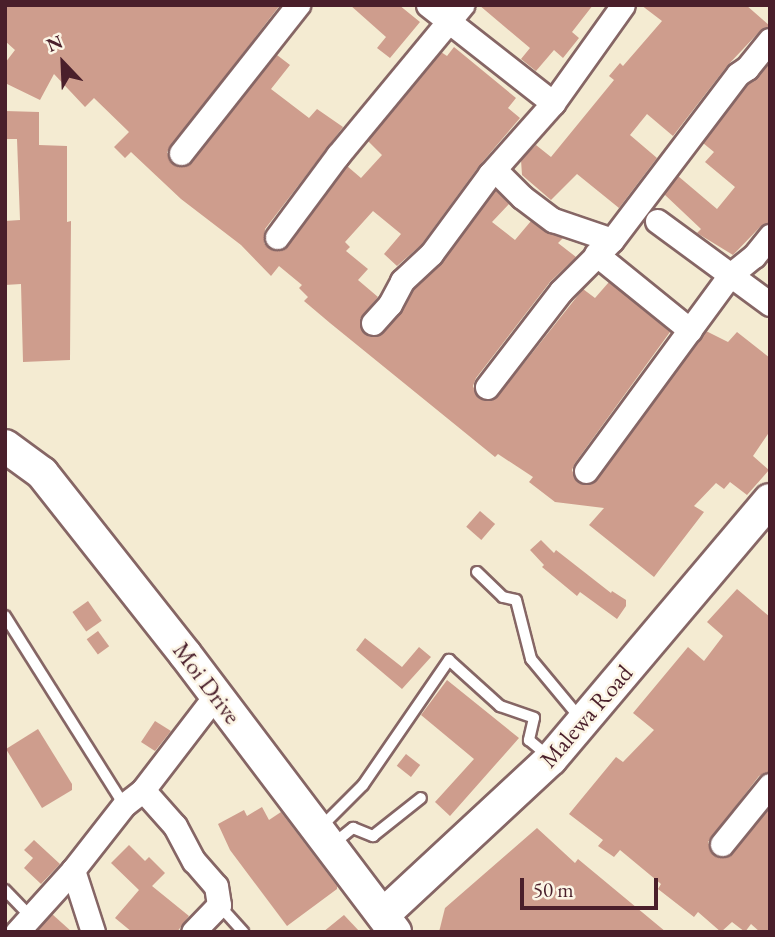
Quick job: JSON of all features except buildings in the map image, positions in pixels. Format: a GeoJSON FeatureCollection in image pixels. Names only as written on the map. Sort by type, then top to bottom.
{"type":"FeatureCollection","features":[{"type":"Feature","properties":{"kind":"street"},"geometry":{"type":"LineString","coordinates":[[181,153],[298,5]]}},
{"type":"Feature","properties":{"kind":"street"},"geometry":{"type":"LineString","coordinates":[[428,5],[455,14],[553,103]]}},
{"type":"Feature","properties":{"kind":"street"},"geometry":{"type":"LineString","coordinates":[[373,323],[390,304],[402,281],[432,254],[490,174],[553,103],[623,5]]}},
{"type":"Feature","properties":{"kind":"street"},"geometry":{"type":"LineString","coordinates":[[277,237],[312,187],[455,14]]}},
{"type":"Feature","properties":{"kind":"street"},"geometry":{"type":"LineString","coordinates":[[487,387],[561,291],[604,247],[737,74],[747,68],[770,40]]}},
{"type":"Feature","properties":{"kind":"street"},"geometry":{"type":"LineString","coordinates":[[490,174],[497,172],[522,197],[553,220],[604,247],[690,330]]}},
{"type":"Feature","properties":{"kind":"street"},"geometry":{"type":"LineString","coordinates":[[657,221],[770,304]]}},
{"type":"Feature","properties":{"kind":"street"},"geometry":{"type":"LineString","coordinates":[[586,471],[729,276],[754,256],[770,236]]}},
{"type":"Feature","properties":{"kind":"street","name":"Moi Drive"},"geometry":{"type":"LineString","coordinates":[[5,446],[43,473],[389,923]]}},
{"type":"Feature","properties":{"kind":"street","name":"Malewa Road"},"geometry":{"type":"LineString","coordinates":[[389,923],[584,723],[770,500]]}},
{"type":"Feature","properties":{"kind":"street"},"geometry":{"type":"LineString","coordinates":[[24,925],[74,870],[124,805],[142,790],[216,695]]}},
{"type":"Feature","properties":{"kind":"street"},"geometry":{"type":"LineString","coordinates":[[722,844],[770,785]]}},
{"type":"Feature","properties":{"kind":"street"},"geometry":{"type":"LineString","coordinates":[[142,790],[175,826],[194,861],[216,886],[219,905],[194,932]]}},
{"type":"Feature","properties":{"kind":"street"},"geometry":{"type":"LineString","coordinates":[[74,870],[93,932]]}},
{"type":"Feature","properties":{"kind":"lane"},"geometry":{"type":"LineString","coordinates":[[477,572],[503,597],[516,600],[531,659],[584,723]]}},
{"type":"Feature","properties":{"kind":"lane"},"geometry":{"type":"LineString","coordinates":[[5,616],[124,805]]}},
{"type":"Feature","properties":{"kind":"lane"},"geometry":{"type":"LineString","coordinates":[[325,838],[449,660],[500,706],[534,719],[529,740],[551,759]]}},
{"type":"Feature","properties":{"kind":"lane"},"geometry":{"type":"LineString","coordinates":[[325,838],[354,828],[373,836],[421,798]]}},
{"type":"Feature","properties":{"kind":"lane"},"geometry":{"type":"LineString","coordinates":[[5,890],[24,925]]}},
{"type":"Feature","properties":{"kind":"lane"},"geometry":{"type":"LineString","coordinates":[[219,905],[243,932]]}}]}
